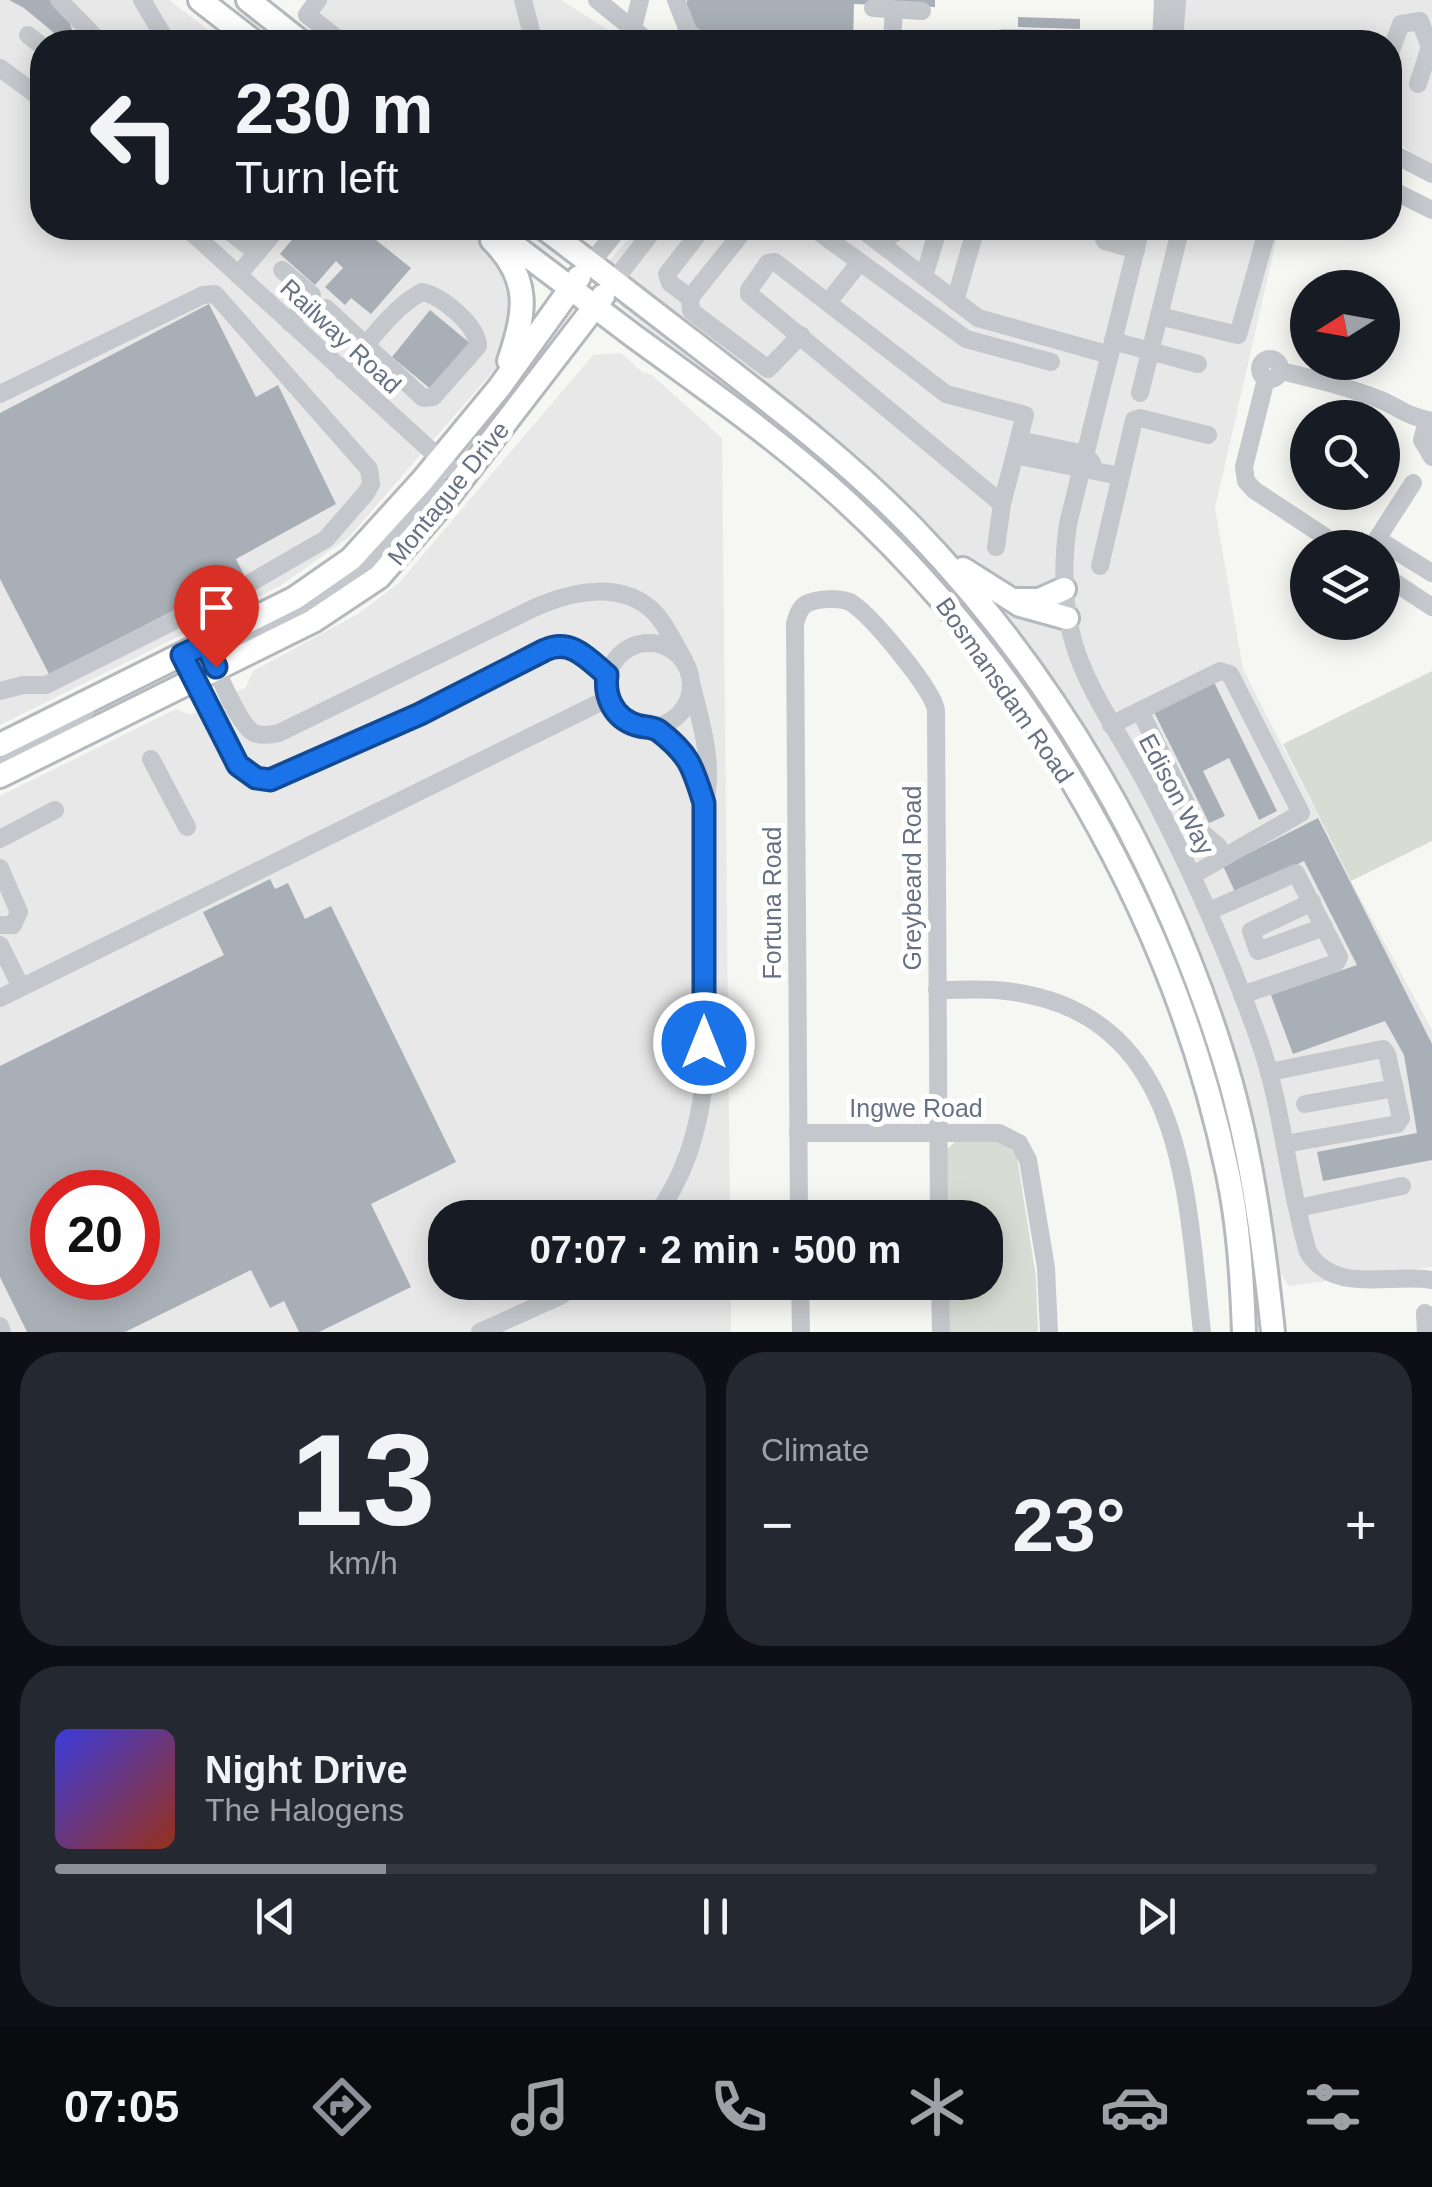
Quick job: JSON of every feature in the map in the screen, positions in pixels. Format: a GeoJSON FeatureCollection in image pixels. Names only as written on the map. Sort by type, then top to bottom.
{"type":"FeatureCollection","features":[{"type":"Feature","properties":{"kind":"main road"},"geometry":{"type":"LineString","coordinates":[[200,0],[239,30]]}},
{"type":"Feature","properties":{"kind":"main road"},"geometry":{"type":"LineString","coordinates":[[248,0],[286,30]]}},
{"type":"Feature","properties":{"kind":"main road"},"geometry":{"type":"LineString","coordinates":[[489,240],[512,264],[522,299],[521,321],[499,388]]}},
{"type":"Feature","properties":{"kind":"main road","name":"Bosmansdam Road"},"geometry":{"type":"LineString","coordinates":[[506,240],[571,288],[604,295],[818,438],[953,570],[1023,661],[1072,733],[1142,853],[1182,942],[1222,1052],[1247,1156],[1272,1332]]}},
{"type":"Feature","properties":{"kind":"main road","name":"Bosmansdam Road"},"geometry":{"type":"LineString","coordinates":[[560,240],[590,263],[604,295],[696,368],[742,415],[840,496],[934,590],[1016,699],[1083,804],[1157,949],[1201,1067],[1237,1222],[1244,1332]]}},
{"type":"Feature","properties":{"kind":"main road","name":"Montague Drive"},"geometry":{"type":"LineString","coordinates":[[0,745],[296,598],[351,559],[499,388],[590,263]]}},
{"type":"Feature","properties":{"kind":"main road","name":"Montague Drive"},"geometry":{"type":"LineString","coordinates":[[0,776],[334,609],[379,577],[405,551],[604,295]]}},
{"type":"Feature","properties":{"kind":"main road"},"geometry":{"type":"LineString","coordinates":[[910,526],[967,573],[1004,596],[1029,609],[1067,618]]}},
{"type":"Feature","properties":{"kind":"main road"},"geometry":{"type":"LineString","coordinates":[[1004,596],[1034,602],[1064,589]]}},
{"type":"Feature","properties":{"kind":"street"},"geometry":{"type":"LineString","coordinates":[[58,0],[88,30]]}},
{"type":"Feature","properties":{"kind":"street"},"geometry":{"type":"LineString","coordinates":[[142,0],[160,30]]}},
{"type":"Feature","properties":{"kind":"street"},"geometry":{"type":"LineString","coordinates":[[318,0],[307,15],[326,30]]}},
{"type":"Feature","properties":{"kind":"street"},"geometry":{"type":"LineString","coordinates":[[523,0],[531,30]]}},
{"type":"Feature","properties":{"kind":"street"},"geometry":{"type":"LineString","coordinates":[[597,0],[636,14]]}},
{"type":"Feature","properties":{"kind":"street"},"geometry":{"type":"LineString","coordinates":[[617,0],[636,14]]}},
{"type":"Feature","properties":{"kind":"street"},"geometry":{"type":"LineString","coordinates":[[676,0],[688,30]]}},
{"type":"Feature","properties":{"kind":"street"},"geometry":{"type":"LineString","coordinates":[[1162,30],[1163,0]]}},
{"type":"Feature","properties":{"kind":"street"},"geometry":{"type":"LineString","coordinates":[[1175,30],[1177,0]]}},
{"type":"Feature","properties":{"kind":"street"},"geometry":{"type":"LineString","coordinates":[[872,8],[922,10]]}},
{"type":"Feature","properties":{"kind":"street"},"geometry":{"type":"LineString","coordinates":[[893,30],[894,10]]}},
{"type":"Feature","properties":{"kind":"street"},"geometry":{"type":"LineString","coordinates":[[1396,30],[1404,22],[1420,21],[1430,55],[1418,84]]}},
{"type":"Feature","properties":{"kind":"street"},"geometry":{"type":"LineString","coordinates":[[0,68],[30,90]]}},
{"type":"Feature","properties":{"kind":"street"},"geometry":{"type":"LineString","coordinates":[[1402,158],[1432,174]]}},
{"type":"Feature","properties":{"kind":"street"},"geometry":{"type":"LineString","coordinates":[[1402,194],[1432,210]]}},
{"type":"Feature","properties":{"kind":"street","name":"Railway Road"},"geometry":{"type":"LineString","coordinates":[[201,240],[462,479]]}},
{"type":"Feature","properties":{"kind":"street"},"geometry":{"type":"LineString","coordinates":[[239,240],[256,254]]}},
{"type":"Feature","properties":{"kind":"street"},"geometry":{"type":"LineString","coordinates":[[238,275],[268,240]]}},
{"type":"Feature","properties":{"kind":"street"},"geometry":{"type":"LineString","coordinates":[[590,263],[609,240]]}},
{"type":"Feature","properties":{"kind":"street"},"geometry":{"type":"LineString","coordinates":[[604,295],[646,240]]}},
{"type":"Feature","properties":{"kind":"street"},"geometry":{"type":"LineString","coordinates":[[690,298],[670,283],[668,271],[693,240]]}},
{"type":"Feature","properties":{"kind":"street"},"geometry":{"type":"LineString","coordinates":[[736,240],[690,298],[691,311],[767,369],[800,334]]}},
{"type":"Feature","properties":{"kind":"street"},"geometry":{"type":"LineString","coordinates":[[830,240],[966,339],[1051,362]]}},
{"type":"Feature","properties":{"kind":"street"},"geometry":{"type":"LineString","coordinates":[[880,240],[986,321],[1112,348],[1150,351],[1198,364]]}},
{"type":"Feature","properties":{"kind":"street"},"geometry":{"type":"LineString","coordinates":[[924,277],[935,240]]}},
{"type":"Feature","properties":{"kind":"street"},"geometry":{"type":"LineString","coordinates":[[955,301],[972,240]]}},
{"type":"Feature","properties":{"kind":"street"},"geometry":{"type":"LineString","coordinates":[[1105,240],[1136,250]]}},
{"type":"Feature","properties":{"kind":"street","name":"Edison Way"},"geometry":{"type":"LineString","coordinates":[[1138,240],[1088,464],[1068,524],[1064,589],[1078,664],[1149,788],[1193,876],[1242,996],[1270,1072],[1308,1252],[1326,1273],[1349,1278],[1432,1280]]}},
{"type":"Feature","properties":{"kind":"street"},"geometry":{"type":"LineString","coordinates":[[1140,393],[1178,240]]}},
{"type":"Feature","properties":{"kind":"street"},"geometry":{"type":"LineString","coordinates":[[1159,316],[1238,335],[1265,240]]}},
{"type":"Feature","properties":{"kind":"street"},"geometry":{"type":"LineString","coordinates":[[996,546],[1024,414],[946,394],[829,301],[775,262],[768,263],[748,293],[1002,504]]}},
{"type":"Feature","properties":{"kind":"street"},"geometry":{"type":"LineString","coordinates":[[829,301],[860,262]]}},
{"type":"Feature","properties":{"kind":"street"},"geometry":{"type":"LineString","coordinates":[[282,270],[312,293],[290,323]]}},
{"type":"Feature","properties":{"kind":"street"},"geometry":{"type":"LineString","coordinates":[[326,308],[367,346],[423,398],[430,399],[479,341],[457,313],[425,291],[412,298],[367,346],[343,372]]}},
{"type":"Feature","properties":{"kind":"street"},"geometry":{"type":"LineString","coordinates":[[0,394],[203,295],[215,294],[369,468],[371,476],[366,493],[326,539],[266,574],[46,684],[0,691]]}},
{"type":"Feature","properties":{"kind":"street"},"geometry":{"type":"LineString","coordinates":[[1315,530],[1246,481],[1244,467],[1273,375],[1344,386],[1386,402],[1408,416],[1432,422],[1426,429],[1427,448]]}},
{"type":"Feature","properties":{"kind":"street"},"geometry":{"type":"LineString","coordinates":[[1408,416],[1427,448]]}},
{"type":"Feature","properties":{"kind":"street"},"geometry":{"type":"LineString","coordinates":[[1100,566],[1136,418],[1208,435]]}},
{"type":"Feature","properties":{"kind":"street"},"geometry":{"type":"LineString","coordinates":[[1017,448],[1088,464],[1120,476]]}},
{"type":"Feature","properties":{"kind":"street"},"geometry":{"type":"LineString","coordinates":[[1382,530],[1412,483]]}},
{"type":"Feature","properties":{"kind":"street"},"geometry":{"type":"LineString","coordinates":[[1400,556],[1432,573]]}},
{"type":"Feature","properties":{"kind":"street"},"geometry":{"type":"LineString","coordinates":[[1400,586],[1432,607]]}},
{"type":"Feature","properties":{"kind":"street"},"geometry":{"type":"LineString","coordinates":[[206,644],[246,725],[255,733],[270,735],[536,607],[573,594],[593,591],[625,596],[654,612],[684,660],[707,761],[704,1083],[700,1118],[689,1156],[667,1200]]}},
{"type":"Feature","properties":{"kind":"street","name":"Greybeard Road"},"geometry":{"type":"LineString","coordinates":[[818,600],[846,600],[854,604],[927,686],[934,700],[939,1200]]}},
{"type":"Feature","properties":{"kind":"street","name":"Fortuna Road"},"geometry":{"type":"LineString","coordinates":[[799,1200],[795,624],[800,610],[818,600]]}},
{"type":"Feature","properties":{"kind":"street"},"geometry":{"type":"LineString","coordinates":[[684,660],[674,650],[648,642],[622,651],[607,675],[609,698],[620,717],[631,724],[655,727],[667,723],[686,706],[691,683]]}},
{"type":"Feature","properties":{"kind":"street"},"geometry":{"type":"LineString","coordinates":[[182,655],[238,765],[256,778],[270,780],[420,714],[556,645],[575,648],[607,675]]}},
{"type":"Feature","properties":{"kind":"street"},"geometry":{"type":"LineString","coordinates":[[1111,724],[1220,671],[1230,674],[1301,814],[1193,876]]}},
{"type":"Feature","properties":{"kind":"street"},"geometry":{"type":"LineString","coordinates":[[0,998],[609,698]]}},
{"type":"Feature","properties":{"kind":"street"},"geometry":{"type":"LineString","coordinates":[[0,758],[80,718],[90,702]]}},
{"type":"Feature","properties":{"kind":"street"},"geometry":{"type":"LineString","coordinates":[[1140,711],[1200,831],[1218,846],[1223,856]]}},
{"type":"Feature","properties":{"kind":"street"},"geometry":{"type":"LineString","coordinates":[[655,727],[693,765],[704,803]]}},
{"type":"Feature","properties":{"kind":"street"},"geometry":{"type":"LineString","coordinates":[[151,760],[187,827]]}},
{"type":"Feature","properties":{"kind":"street"},"geometry":{"type":"LineString","coordinates":[[0,830],[53,808],[0,839]]}},
{"type":"Feature","properties":{"kind":"street"},"geometry":{"type":"LineString","coordinates":[[0,868],[19,912],[13,925],[0,925]]}},
{"type":"Feature","properties":{"kind":"street"},"geometry":{"type":"LineString","coordinates":[[1208,911],[1295,873],[1300,876],[1339,961],[1242,996]]}},
{"type":"Feature","properties":{"kind":"street"},"geometry":{"type":"LineString","coordinates":[[1312,902],[1251,931],[1258,952],[1324,927]]}},
{"type":"Feature","properties":{"kind":"street"},"geometry":{"type":"LineString","coordinates":[[0,945],[21,988]]}},
{"type":"Feature","properties":{"kind":"street"},"geometry":{"type":"LineString","coordinates":[[937,990],[1006,990],[1087,1014],[1140,1063],[1159,1095],[1176,1141],[1202,1332]]}},
{"type":"Feature","properties":{"kind":"street"},"geometry":{"type":"LineString","coordinates":[[1270,1072],[1380,1049],[1387,1054],[1400,1122],[1286,1144]]}},
{"type":"Feature","properties":{"kind":"street"},"geometry":{"type":"LineString","coordinates":[[1306,1104],[1394,1088]]}},
{"type":"Feature","properties":{"kind":"street","name":"Ingwe Road"},"geometry":{"type":"LineString","coordinates":[[798,1133],[999,1133],[1019,1143],[1024,1149],[1046,1268],[1049,1332]]}},
{"type":"Feature","properties":{"kind":"street"},"geometry":{"type":"LineString","coordinates":[[1298,1208],[1402,1186]]}},
{"type":"Feature","properties":{"kind":"street"},"geometry":{"type":"LineString","coordinates":[[480,1332],[551,1300]]}},
{"type":"Feature","properties":{"kind":"street"},"geometry":{"type":"LineString","coordinates":[[800,1300],[801,1332]]}},
{"type":"Feature","properties":{"kind":"street"},"geometry":{"type":"LineString","coordinates":[[940,1300],[941,1332]]}},
{"type":"Feature","properties":{"kind":"shaded area"},"geometry":{"type":"Polygon","coordinates":[[[0,0],[169,0],[208,30],[30,30],[30,240],[478,240],[516,290],[501,362],[349,537],[280,586],[0,725],[0,0]]]}},
{"type":"Feature","properties":{"kind":"shaded area"},"geometry":{"type":"Polygon","coordinates":[[[306,0],[561,0],[608,30],[317,30],[296,14],[306,0]]]}},
{"type":"Feature","properties":{"kind":"shaded area"},"geometry":{"type":"Polygon","coordinates":[[[1172,0],[1432,0],[1432,165],[1402,146],[1402,30],[1169,30],[1172,0]]]}},
{"type":"Feature","properties":{"kind":"shaded area"},"geometry":{"type":"Polygon","coordinates":[[[628,240],[1276,240],[1215,508],[1243,669],[1432,1030],[1432,1267],[1289,1286],[1263,1248],[1224,1053],[1102,795],[986,628],[879,516],[591,282],[628,240]]]}},
{"type":"Feature","properties":{"kind":"shaded area"},"geometry":{"type":"Polygon","coordinates":[[[621,353],[642,372],[652,375],[722,438],[730,1200],[428,1200],[428,1300],[731,1300],[731,1332],[0,1332],[0,796],[176,709],[191,715],[246,687],[253,671],[358,614],[399,583],[593,355],[621,353]]]}},
{"type":"Feature","properties":{"kind":"shaded area"},"geometry":{"type":"Polygon","coordinates":[[[1432,671],[1432,841],[1351,881],[1283,744],[1432,671]]]}},
{"type":"Feature","properties":{"kind":"shaded area"},"geometry":{"type":"Polygon","coordinates":[[[995,1138],[1008,1145],[1017,1157],[1036,1277],[1038,1332],[948,1332],[947,1300],[1003,1300],[1003,1200],[946,1200],[946,1150],[957,1140],[995,1138]]]}},
{"type":"Feature","properties":{"kind":"building"},"geometry":{"type":"Polygon","coordinates":[[[9,0],[54,0],[63,7],[72,30],[51,30],[9,0]]]}},
{"type":"Feature","properties":{"kind":"building"},"geometry":{"type":"Polygon","coordinates":[[[687,0],[935,0],[935,7],[854,4],[853,30],[699,30],[686,19],[687,0]]]}},
{"type":"Feature","properties":{"kind":"building"},"geometry":{"type":"Polygon","coordinates":[[[1018,17],[1080,19],[1080,29],[1018,27],[1018,17]]]}},
{"type":"Feature","properties":{"kind":"building"},"geometry":{"type":"Polygon","coordinates":[[[292,240],[376,240],[411,268],[371,314],[351,298],[345,305],[325,287],[343,268],[336,261],[315,285],[280,254],[292,240]]]}},
{"type":"Feature","properties":{"kind":"building"},"geometry":{"type":"Polygon","coordinates":[[[209,304],[256,397],[278,385],[336,504],[236,559],[244,575],[49,674],[0,579],[0,413],[209,304]]]}},
{"type":"Feature","properties":{"kind":"building"},"geometry":{"type":"Polygon","coordinates":[[[430,310],[471,344],[433,391],[392,357],[430,310]]]}},
{"type":"Feature","properties":{"kind":"building"},"geometry":{"type":"Polygon","coordinates":[[[1213,680],[1277,811],[1259,820],[1229,758],[1203,771],[1225,816],[1209,823],[1153,710],[1213,680]]]}},
{"type":"Feature","properties":{"kind":"building"},"geometry":{"type":"Polygon","coordinates":[[[1318,818],[1432,1044],[1432,1160],[1323,1181],[1317,1152],[1417,1133],[1404,1055],[1385,1021],[1293,1054],[1271,995],[1357,965],[1304,861],[1236,894],[1223,866],[1318,818]]]}},
{"type":"Feature","properties":{"kind":"building"},"geometry":{"type":"Polygon","coordinates":[[[270,879],[275,889],[288,883],[305,919],[331,906],[456,1162],[371,1204],[411,1287],[319,1332],[299,1332],[284,1301],[270,1308],[251,1270],[125,1332],[27,1332],[0,1277],[0,1066],[224,955],[203,912],[270,879]]]}},
{"type":"Feature","properties":{"kind":"route"},"geometry":{"type":"LineString","coordinates":[[216,667],[206,644],[182,655],[238,765],[256,778],[270,780],[420,714],[556,645],[575,648],[607,675],[607,695],[620,717],[631,724],[655,727],[696,772],[704,803],[704,1043]]}}]}
